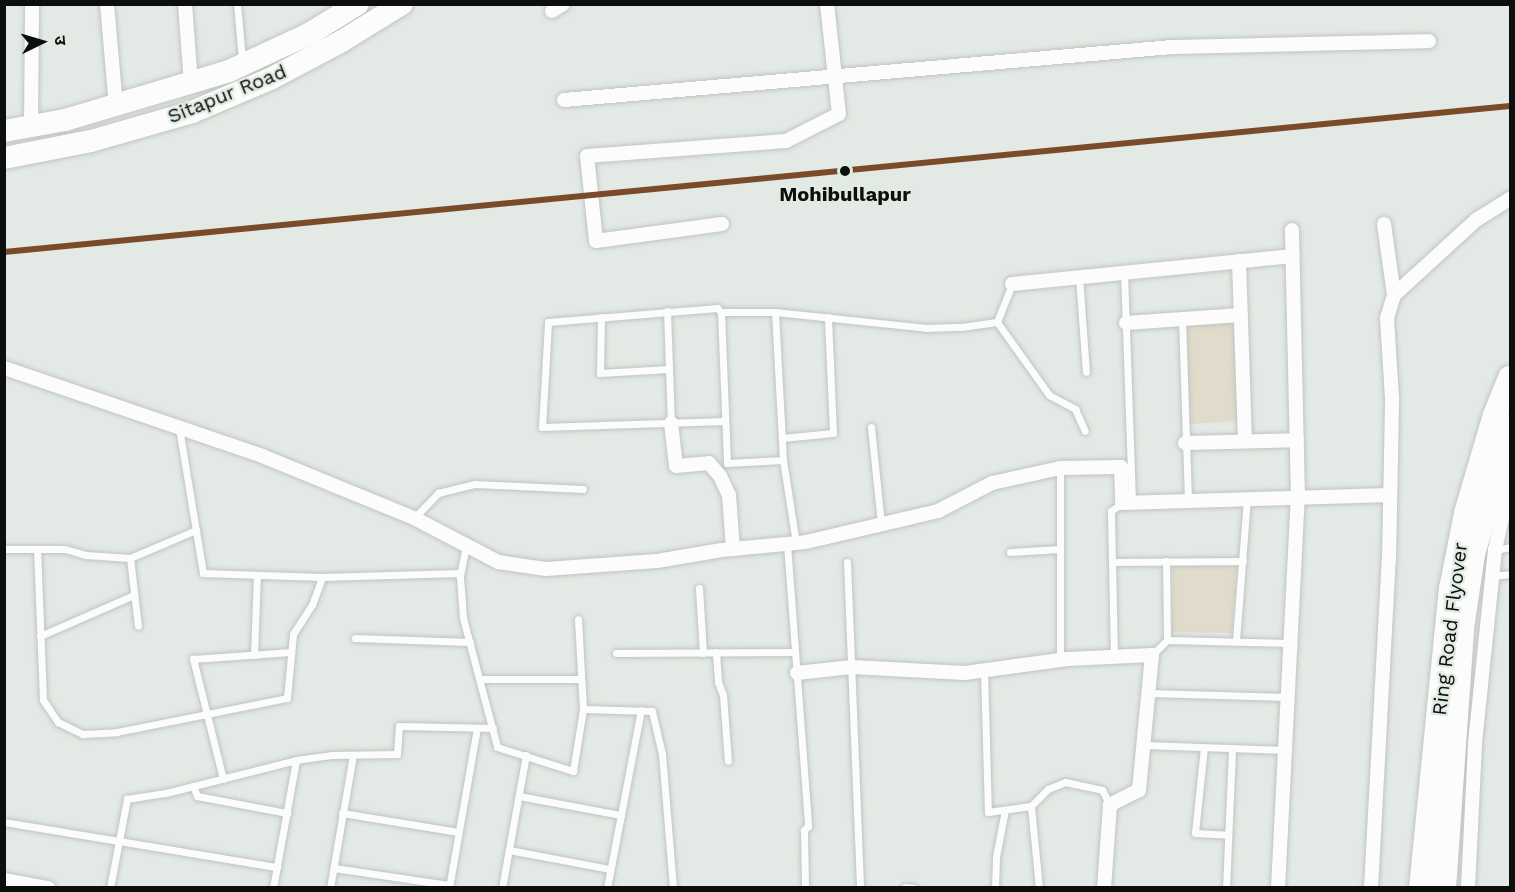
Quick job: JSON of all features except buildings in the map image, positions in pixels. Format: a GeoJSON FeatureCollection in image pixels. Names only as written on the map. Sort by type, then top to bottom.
{"type":"FeatureCollection","features":[{"type":"Feature","properties":{"kind":"highway","name":"Ring Road Flyover"},"geometry":{"type":"LineString","coordinates":[[1421,888],[1450,589],[1466,513],[1495,415],[1510,378]]}},
{"type":"Feature","properties":{"kind":"highway","name":"Ring Road Flyover"},"geometry":{"type":"LineString","coordinates":[[1444,888],[1453,793],[1462,628],[1473,554],[1510,426]]}},
{"type":"Feature","properties":{"kind":"main road","name":"Sitapur Road"},"geometry":{"type":"LineString","coordinates":[[4,158],[91,141],[192,112],[270,79],[402,4]]}},
{"type":"Feature","properties":{"kind":"main road","name":"Sitapur Road"},"geometry":{"type":"LineString","coordinates":[[4,131],[116,106],[191,84],[243,65],[309,34],[353,6]]}},
{"type":"Feature","properties":{"kind":"street"},"geometry":{"type":"LineString","coordinates":[[32,4],[32,126]]}},
{"type":"Feature","properties":{"kind":"street"},"geometry":{"type":"LineString","coordinates":[[107,4],[116,106]]}},
{"type":"Feature","properties":{"kind":"street"},"geometry":{"type":"LineString","coordinates":[[185,4],[191,84]]}},
{"type":"Feature","properties":{"kind":"street"},"geometry":{"type":"LineString","coordinates":[[722,224],[596,241],[587,156],[786,141],[839,114],[827,4]]}},
{"type":"Feature","properties":{"kind":"street"},"geometry":{"type":"LineString","coordinates":[[564,100],[1172,47],[1429,42]]}},
{"type":"Feature","properties":{"kind":"street"},"geometry":{"type":"LineString","coordinates":[[1395,295],[1476,220],[1510,199]]}},
{"type":"Feature","properties":{"kind":"street"},"geometry":{"type":"LineString","coordinates":[[1371,888],[1390,495],[1392,399],[1387,318],[1395,295],[1384,224]]}},
{"type":"Feature","properties":{"kind":"street"},"geometry":{"type":"LineString","coordinates":[[1278,888],[1298,498],[1292,230]]}},
{"type":"Feature","properties":{"kind":"street"},"geometry":{"type":"LineString","coordinates":[[1012,284],[1124,271],[1293,256]]}},
{"type":"Feature","properties":{"kind":"street"},"geometry":{"type":"LineString","coordinates":[[1239,261],[1245,441]]}},
{"type":"Feature","properties":{"kind":"street"},"geometry":{"type":"LineString","coordinates":[[1126,323],[1241,315]]}},
{"type":"Feature","properties":{"kind":"street"},"geometry":{"type":"LineString","coordinates":[[4,368],[262,456],[414,518],[498,562],[546,568],[657,561],[733,549],[791,544],[938,511],[992,483],[1060,468],[1121,467],[1127,503],[1390,495]]}},
{"type":"Feature","properties":{"kind":"street"},"geometry":{"type":"LineString","coordinates":[[671,423],[676,466],[709,463],[720,476],[729,495],[733,549]]}},
{"type":"Feature","properties":{"kind":"street"},"geometry":{"type":"LineString","coordinates":[[1185,443],[1297,440]]}},
{"type":"Feature","properties":{"kind":"street"},"geometry":{"type":"LineString","coordinates":[[1468,888],[1475,743],[1492,576],[1495,550],[1510,481]]}},
{"type":"Feature","properties":{"kind":"street"},"geometry":{"type":"LineString","coordinates":[[797,673],[852,668],[965,673],[1060,660],[1152,655],[1139,790],[1110,805],[1104,888]]}},
{"type":"Feature","properties":{"kind":"street"},"geometry":{"type":"LineString","coordinates":[[1453,793],[1475,743]]}},
{"type":"Feature","properties":{"kind":"street"},"geometry":{"type":"LineString","coordinates":[[4,880],[48,888]]}},
{"type":"Feature","properties":{"kind":"lane"},"geometry":{"type":"LineString","coordinates":[[237,4],[243,65]]}},
{"type":"Feature","properties":{"kind":"lane"},"geometry":{"type":"LineString","coordinates":[[1114,657],[1112,511],[1127,503],[1124,271]]}},
{"type":"Feature","properties":{"kind":"lane"},"geometry":{"type":"LineString","coordinates":[[1079,277],[1086,372]]}},
{"type":"Feature","properties":{"kind":"lane"},"geometry":{"type":"LineString","coordinates":[[997,322],[1012,284]]}},
{"type":"Feature","properties":{"kind":"lane"},"geometry":{"type":"LineString","coordinates":[[725,421],[543,427],[548,322],[717,308],[721,312],[775,312],[926,328],[960,327],[997,322]]}},
{"type":"Feature","properties":{"kind":"lane"},"geometry":{"type":"LineString","coordinates":[[668,311],[671,423]]}},
{"type":"Feature","properties":{"kind":"lane"},"geometry":{"type":"LineString","coordinates":[[721,312],[727,463],[783,460]]}},
{"type":"Feature","properties":{"kind":"lane"},"geometry":{"type":"LineString","coordinates":[[775,312],[783,460],[791,544],[795,652],[808,826],[804,830],[805,888]]}},
{"type":"Feature","properties":{"kind":"lane"},"geometry":{"type":"LineString","coordinates":[[601,317],[600,373],[669,369]]}},
{"type":"Feature","properties":{"kind":"lane"},"geometry":{"type":"LineString","coordinates":[[782,438],[833,433],[828,318]]}},
{"type":"Feature","properties":{"kind":"lane"},"geometry":{"type":"LineString","coordinates":[[1182,320],[1188,501]]}},
{"type":"Feature","properties":{"kind":"lane"},"geometry":{"type":"LineString","coordinates":[[997,322],[1049,395],[1075,409],[1085,431]]}},
{"type":"Feature","properties":{"kind":"lane"},"geometry":{"type":"LineString","coordinates":[[871,427],[881,523]]}},
{"type":"Feature","properties":{"kind":"lane"},"geometry":{"type":"LineString","coordinates":[[179,428],[203,573],[322,577],[460,573]]}},
{"type":"Feature","properties":{"kind":"lane"},"geometry":{"type":"LineString","coordinates":[[1060,468],[1060,660]]}},
{"type":"Feature","properties":{"kind":"lane"},"geometry":{"type":"LineString","coordinates":[[414,518],[438,493],[475,484],[583,489]]}},
{"type":"Feature","properties":{"kind":"lane"},"geometry":{"type":"LineString","coordinates":[[1236,641],[1247,499]]}},
{"type":"Feature","properties":{"kind":"lane"},"geometry":{"type":"LineString","coordinates":[[4,549],[65,549],[86,555],[130,558],[196,530]]}},
{"type":"Feature","properties":{"kind":"lane"},"geometry":{"type":"LineString","coordinates":[[466,545],[460,573],[463,618],[497,747],[573,771],[583,709],[578,619]]}},
{"type":"Feature","properties":{"kind":"lane"},"geometry":{"type":"LineString","coordinates":[[1495,550],[1510,547]]}},
{"type":"Feature","properties":{"kind":"lane"},"geometry":{"type":"LineString","coordinates":[[38,549],[43,700],[58,722],[83,734],[117,732],[287,698],[293,634],[312,605],[322,577]]}},
{"type":"Feature","properties":{"kind":"lane"},"geometry":{"type":"LineString","coordinates":[[1010,552],[1060,549]]}},
{"type":"Feature","properties":{"kind":"lane"},"geometry":{"type":"LineString","coordinates":[[130,558],[138,626]]}},
{"type":"Feature","properties":{"kind":"lane"},"geometry":{"type":"LineString","coordinates":[[1152,655],[1167,640],[1166,561]]}},
{"type":"Feature","properties":{"kind":"lane"},"geometry":{"type":"LineString","coordinates":[[1112,562],[1242,561]]}},
{"type":"Feature","properties":{"kind":"lane"},"geometry":{"type":"LineString","coordinates":[[847,562],[860,888]]}},
{"type":"Feature","properties":{"kind":"lane"},"geometry":{"type":"LineString","coordinates":[[254,655],[257,574]]}},
{"type":"Feature","properties":{"kind":"lane"},"geometry":{"type":"LineString","coordinates":[[1492,576],[1510,574]]}},
{"type":"Feature","properties":{"kind":"lane"},"geometry":{"type":"LineString","coordinates":[[699,588],[703,652]]}},
{"type":"Feature","properties":{"kind":"lane"},"geometry":{"type":"LineString","coordinates":[[40,636],[134,595]]}},
{"type":"Feature","properties":{"kind":"lane"},"geometry":{"type":"LineString","coordinates":[[355,638],[470,642]]}},
{"type":"Feature","properties":{"kind":"lane"},"geometry":{"type":"LineString","coordinates":[[1167,640],[1291,643]]}},
{"type":"Feature","properties":{"kind":"lane"},"geometry":{"type":"LineString","coordinates":[[223,778],[193,659],[291,652]]}},
{"type":"Feature","properties":{"kind":"lane"},"geometry":{"type":"LineString","coordinates":[[716,652],[718,682],[723,695],[728,760]]}},
{"type":"Feature","properties":{"kind":"lane"},"geometry":{"type":"LineString","coordinates":[[616,653],[795,652]]}},
{"type":"Feature","properties":{"kind":"lane"},"geometry":{"type":"LineString","coordinates":[[984,670],[987,812],[1031,806],[1048,789],[1065,782],[1102,790],[1110,805]]}},
{"type":"Feature","properties":{"kind":"lane"},"geometry":{"type":"LineString","coordinates":[[480,679],[581,679]]}},
{"type":"Feature","properties":{"kind":"lane"},"geometry":{"type":"LineString","coordinates":[[1149,693],[1288,697]]}},
{"type":"Feature","properties":{"kind":"lane"},"geometry":{"type":"LineString","coordinates":[[583,709],[652,711],[662,754],[674,888]]}},
{"type":"Feature","properties":{"kind":"lane"},"geometry":{"type":"LineString","coordinates":[[607,888],[640,710]]}},
{"type":"Feature","properties":{"kind":"lane"},"geometry":{"type":"LineString","coordinates":[[110,888],[127,799],[193,786],[296,760],[397,754],[399,726],[492,728]]}},
{"type":"Feature","properties":{"kind":"lane"},"geometry":{"type":"LineString","coordinates":[[334,868],[449,886],[477,728]]}},
{"type":"Feature","properties":{"kind":"lane"},"geometry":{"type":"LineString","coordinates":[[1143,745],[1285,750]]}},
{"type":"Feature","properties":{"kind":"lane"},"geometry":{"type":"LineString","coordinates":[[1204,747],[1195,833],[1228,835]]}},
{"type":"Feature","properties":{"kind":"lane"},"geometry":{"type":"LineString","coordinates":[[1226,888],[1232,748]]}},
{"type":"Feature","properties":{"kind":"lane"},"geometry":{"type":"LineString","coordinates":[[330,888],[353,755]]}},
{"type":"Feature","properties":{"kind":"lane"},"geometry":{"type":"LineString","coordinates":[[502,888],[526,755]]}},
{"type":"Feature","properties":{"kind":"lane"},"geometry":{"type":"LineString","coordinates":[[273,888],[296,760]]}},
{"type":"Feature","properties":{"kind":"lane"},"geometry":{"type":"LineString","coordinates":[[193,786],[197,796],[287,813]]}},
{"type":"Feature","properties":{"kind":"lane"},"geometry":{"type":"LineString","coordinates":[[519,796],[621,815]]}},
{"type":"Feature","properties":{"kind":"lane"},"geometry":{"type":"LineString","coordinates":[[1031,806],[1039,888]]}},
{"type":"Feature","properties":{"kind":"lane"},"geometry":{"type":"LineString","coordinates":[[995,888],[996,857],[1005,810]]}},
{"type":"Feature","properties":{"kind":"lane"},"geometry":{"type":"LineString","coordinates":[[342,813],[458,832]]}},
{"type":"Feature","properties":{"kind":"lane"},"geometry":{"type":"LineString","coordinates":[[4,822],[277,867]]}},
{"type":"Feature","properties":{"kind":"lane"},"geometry":{"type":"LineString","coordinates":[[509,850],[610,869]]}},
{"type":"Feature","properties":{"kind":"lane"},"geometry":{"type":"LineString","coordinates":[[905,887],[914,888]]}},
{"type":"Feature","properties":{"kind":"shaded area"},"geometry":{"type":"Polygon","coordinates":[[[1235,323],[1239,421],[1190,424],[1186,325],[1235,323]]]}},
{"type":"Feature","properties":{"kind":"shaded area"},"geometry":{"type":"Polygon","coordinates":[[[1173,566],[1237,567],[1232,633],[1172,632],[1173,566]]]}},
{"type":"Feature","properties":{"kind":"transit line"},"geometry":{"type":"LineString","coordinates":[[4,252],[1510,106]]}},
{"type":"Feature","properties":{"kind":"place","name":"Mohibullapur"},"geometry":{"type":"Point","coordinates":[845,171]}}]}
